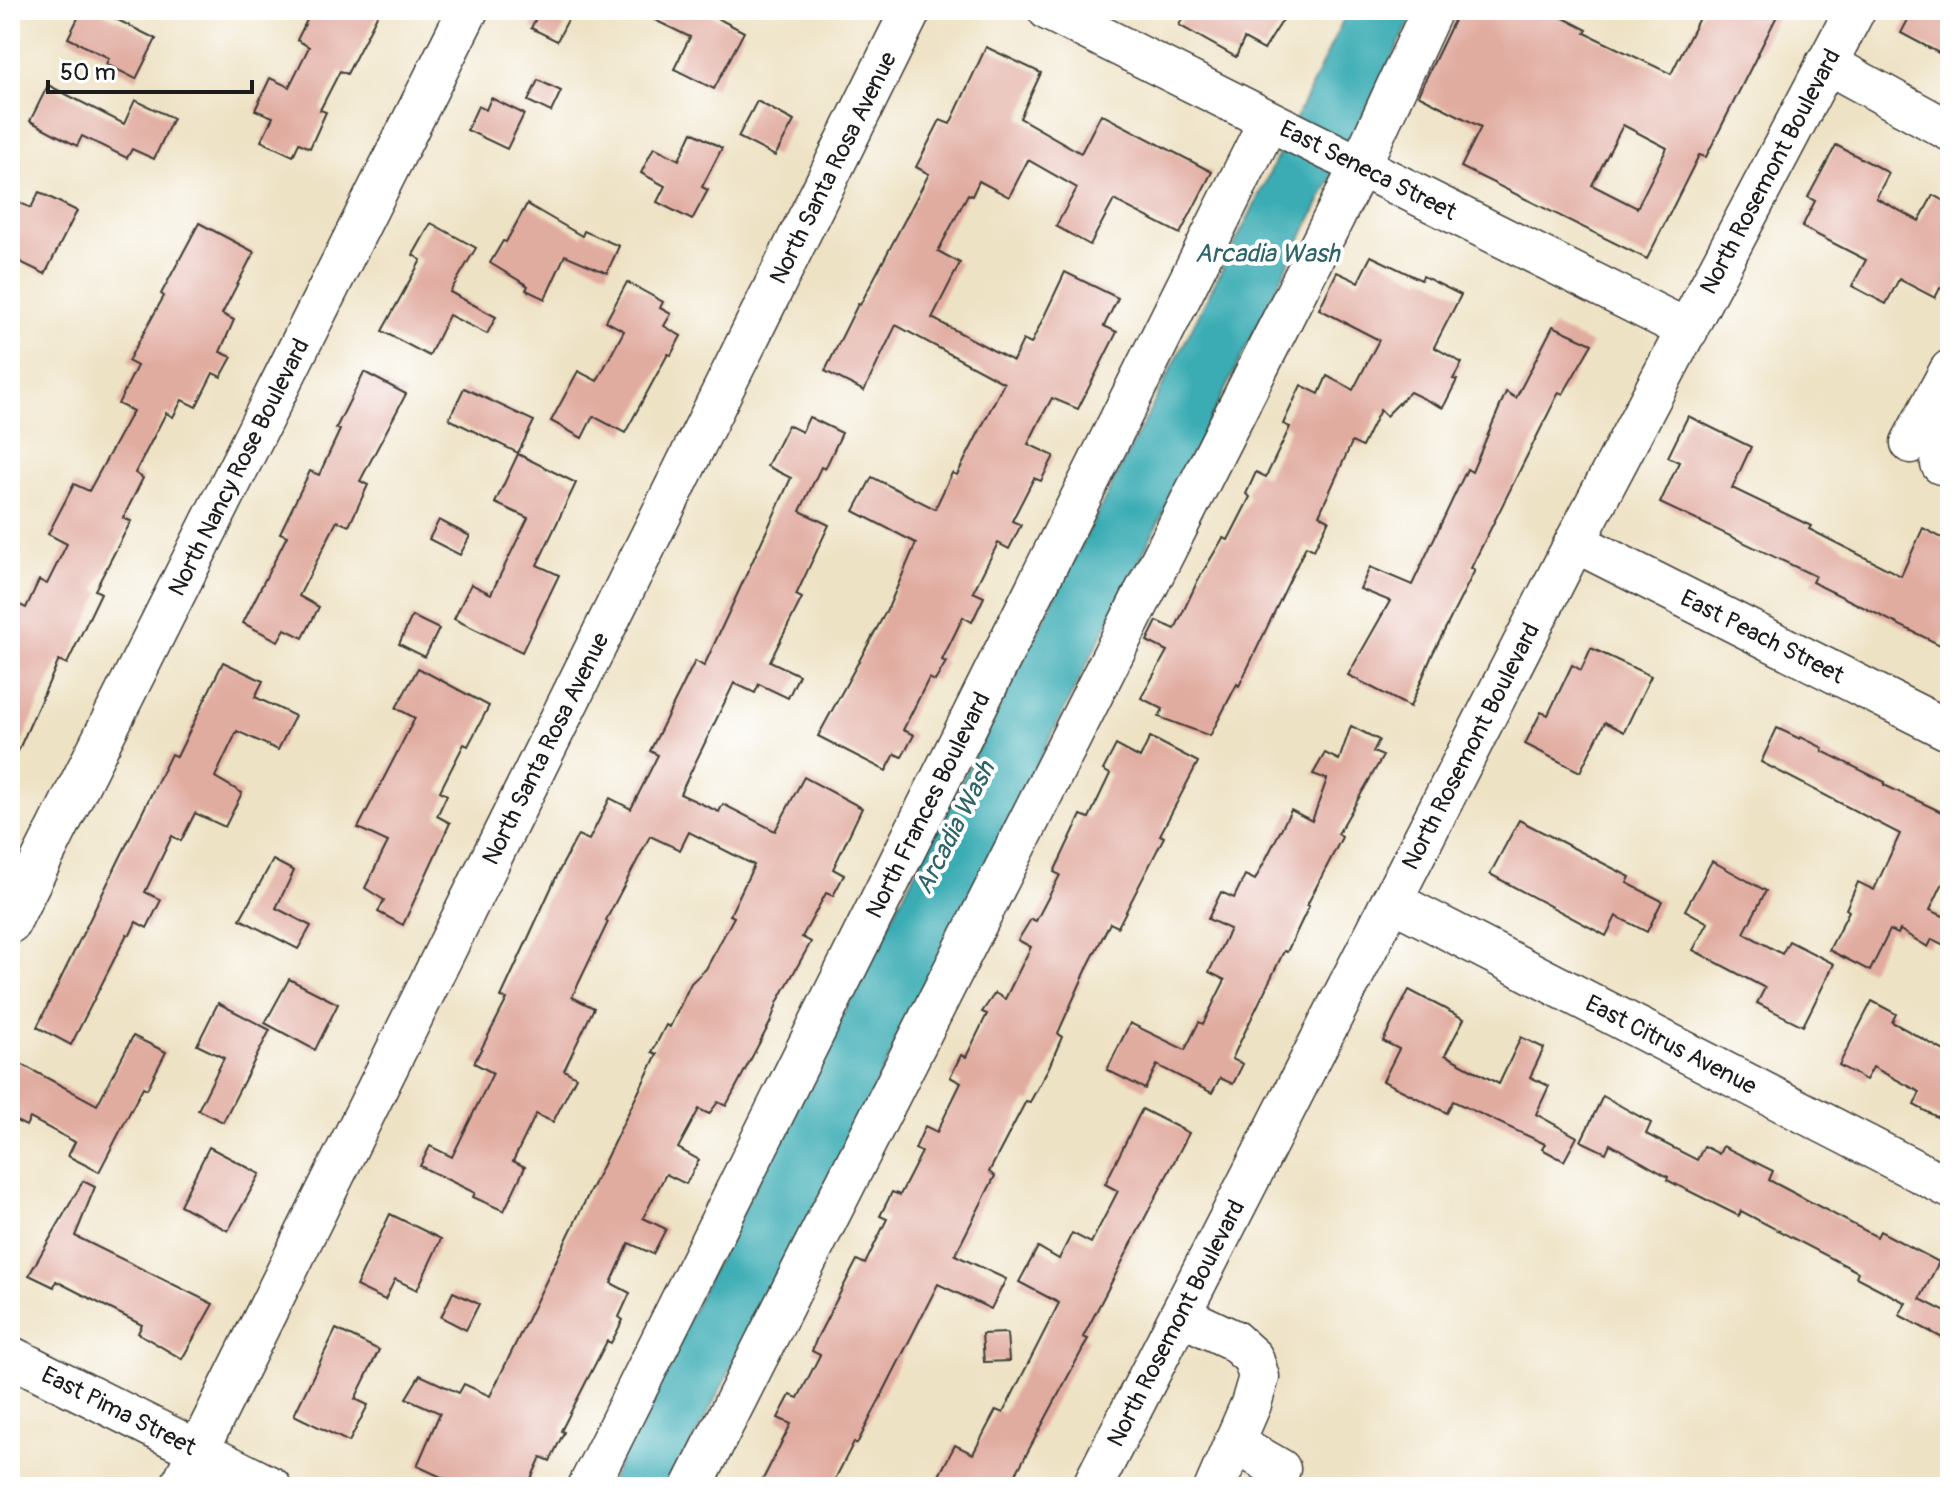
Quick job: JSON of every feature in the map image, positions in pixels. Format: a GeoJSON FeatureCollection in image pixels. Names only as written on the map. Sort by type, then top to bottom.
{"type":"FeatureCollection","features":[{"type":"Feature","properties":{"kind":"street","name":"North Nancy Rose Boulevard"},"geometry":{"type":"LineString","coordinates":[[10,923],[468,10]]}},
{"type":"Feature","properties":{"kind":"street","name":"North Santa Rosa Avenue"},"geometry":{"type":"LineString","coordinates":[[180,1487],[911,10]]}},
{"type":"Feature","properties":{"kind":"street","name":"East Seneca Street"},"geometry":{"type":"LineString","coordinates":[[1048,10],[1688,330]]}},
{"type":"Feature","properties":{"kind":"street"},"geometry":{"type":"LineString","coordinates":[[692,1487],[1432,10]]}},
{"type":"Feature","properties":{"kind":"street","name":"North Rosemont Boulevard"},"geometry":{"type":"LineString","coordinates":[[1092,1487],[1575,542],[1855,10]]}},
{"type":"Feature","properties":{"kind":"street"},"geometry":{"type":"LineString","coordinates":[[1826,63],[1950,131]]}},
{"type":"Feature","properties":{"kind":"street","name":"North Frances Boulevard"},"geometry":{"type":"LineString","coordinates":[[588,1487],[1273,125]]}},
{"type":"Feature","properties":{"kind":"street"},"geometry":{"type":"LineString","coordinates":[[1934,451],[1950,370]]}},
{"type":"Feature","properties":{"kind":"street","name":"East Peach Street"},"geometry":{"type":"LineString","coordinates":[[1575,542],[1950,731]]}},
{"type":"Feature","properties":{"kind":"street","name":"East Citrus Avenue"},"geometry":{"type":"LineString","coordinates":[[1392,901],[1950,1188]]}},
{"type":"Feature","properties":{"kind":"street"},"geometry":{"type":"LineString","coordinates":[[1180,1315],[1233,1340],[1253,1358],[1259,1377],[1215,1487]]}},
{"type":"Feature","properties":{"kind":"street","name":"East Pima Street"},"geometry":{"type":"LineString","coordinates":[[10,1356],[271,1487]]}},
{"type":"Feature","properties":{"kind":"street"},"geometry":{"type":"LineString","coordinates":[[1235,1443],[1280,1469]]}},
{"type":"Feature","properties":{"kind":"water","name":"Arcadia Wash"},"geometry":{"type":"Polygon","coordinates":[[[1348,10],[1416,10],[779,1277],[669,1487],[607,1487],[710,1275],[1248,218],[1348,10]]]}},
{"type":"Feature","properties":{"kind":"building"},"geometry":{"type":"Polygon","coordinates":[[[82,10],[98,10],[156,39],[136,79],[106,64],[109,58],[68,38],[82,10]]]}},
{"type":"Feature","properties":{"kind":"building"},"geometry":{"type":"Polygon","coordinates":[[[312,10],[380,10],[347,74],[340,71],[320,110],[326,112],[310,148],[299,143],[293,156],[261,141],[273,117],[255,110],[270,78],[289,87],[309,47],[297,40],[312,10]]]}},
{"type":"Feature","properties":{"kind":"building"},"geometry":{"type":"Polygon","coordinates":[[[540,10],[573,10],[557,41],[531,28],[540,10]]]}},
{"type":"Feature","properties":{"kind":"building"},"geometry":{"type":"Polygon","coordinates":[[[634,10],[702,10],[744,32],[714,89],[674,69],[690,37],[634,10]]]}},
{"type":"Feature","properties":{"kind":"building"},"geometry":{"type":"Polygon","coordinates":[[[1187,10],[1289,10],[1264,50],[1244,39],[1236,57],[1179,25],[1187,10]]]}},
{"type":"Feature","properties":{"kind":"building"},"geometry":{"type":"Polygon","coordinates":[[[1459,10],[1548,10],[1587,30],[1585,33],[1671,74],[1703,10],[1780,10],[1706,157],[1699,155],[1647,259],[1461,167],[1481,127],[1418,95],[1459,10]],[[1623,125],[1592,185],[1637,208],[1667,148],[1623,125]]]}},
{"type":"Feature","properties":{"kind":"building"},"geometry":{"type":"Polygon","coordinates":[[[1913,10],[1950,10],[1950,59],[1901,33],[1913,10]]]}},
{"type":"Feature","properties":{"kind":"building"},"geometry":{"type":"Polygon","coordinates":[[[986,47],[1041,73],[1020,118],[1081,153],[1101,114],[1212,172],[1180,234],[1114,200],[1090,245],[1056,226],[1077,188],[1028,160],[1009,197],[979,181],[972,196],[968,194],[938,251],[960,263],[932,318],[1013,361],[1023,340],[1031,344],[1065,272],[1118,298],[1104,326],[1117,332],[1078,409],[1052,398],[1040,420],[1028,444],[1054,456],[1041,481],[1034,478],[1012,521],[1021,525],[1009,549],[998,543],[973,592],[984,597],[972,622],[963,617],[942,660],[946,662],[935,681],[929,678],[903,730],[914,735],[902,757],[895,754],[886,771],[818,736],[889,606],[916,543],[854,511],[872,477],[935,509],[952,473],[957,475],[1004,383],[896,325],[864,391],[825,371],[929,174],[916,167],[940,120],[950,124],[986,47]]]}},
{"type":"Feature","properties":{"kind":"building"},"geometry":{"type":"Polygon","coordinates":[[[538,80],[561,91],[551,112],[528,101],[538,80]]]}},
{"type":"Feature","properties":{"kind":"building"},"geometry":{"type":"Polygon","coordinates":[[[48,85],[124,124],[135,100],[173,118],[154,159],[132,149],[127,158],[82,136],[77,146],[30,121],[48,85]]]}},
{"type":"Feature","properties":{"kind":"building"},"geometry":{"type":"Polygon","coordinates":[[[491,98],[524,114],[507,149],[467,130],[478,106],[486,110],[491,98]]]}},
{"type":"Feature","properties":{"kind":"building"},"geometry":{"type":"Polygon","coordinates":[[[757,101],[794,121],[775,156],[738,137],[757,101]]]}},
{"type":"Feature","properties":{"kind":"building"},"geometry":{"type":"Polygon","coordinates":[[[692,132],[722,148],[702,187],[708,190],[692,220],[657,202],[665,186],[641,173],[654,147],[679,160],[692,132]]]}},
{"type":"Feature","properties":{"kind":"building"},"geometry":{"type":"Polygon","coordinates":[[[1836,145],[1889,173],[1876,198],[1919,221],[1933,195],[1950,204],[1950,293],[1940,288],[1935,298],[1899,279],[1886,304],[1852,286],[1866,260],[1802,227],[1815,201],[1808,197],[1836,145]]]}},
{"type":"Feature","properties":{"kind":"building"},"geometry":{"type":"Polygon","coordinates":[[[39,192],[77,211],[45,274],[10,257],[10,198],[31,208],[39,192]]]}},
{"type":"Feature","properties":{"kind":"building"},"geometry":{"type":"Polygon","coordinates":[[[527,204],[582,236],[584,231],[619,246],[607,273],[565,255],[545,299],[526,290],[528,286],[490,263],[527,204]]]}},
{"type":"Feature","properties":{"kind":"building"},"geometry":{"type":"Polygon","coordinates":[[[199,223],[254,252],[222,314],[234,320],[220,352],[232,357],[221,377],[213,373],[196,407],[182,400],[173,417],[166,413],[135,473],[143,478],[123,518],[131,521],[95,590],[101,593],[67,664],[59,660],[10,769],[10,621],[18,604],[26,608],[39,580],[47,584],[67,544],[48,534],[74,484],[89,491],[133,411],[118,404],[137,366],[128,361],[199,223]]]}},
{"type":"Feature","properties":{"kind":"building"},"geometry":{"type":"Polygon","coordinates":[[[431,223],[476,248],[450,292],[496,317],[487,334],[449,315],[429,356],[382,331],[421,260],[413,255],[431,223]]]}},
{"type":"Feature","properties":{"kind":"building"},"geometry":{"type":"Polygon","coordinates":[[[1371,256],[1461,295],[1434,347],[1462,363],[1453,379],[1457,380],[1443,408],[1410,392],[1386,416],[1380,410],[1362,447],[1352,442],[1319,515],[1329,520],[1314,550],[1306,546],[1239,686],[1237,684],[1210,736],[1159,717],[1163,709],[1141,698],[1167,651],[1147,641],[1157,621],[1175,629],[1198,580],[1223,538],[1228,540],[1250,497],[1246,494],[1256,472],[1266,477],[1290,427],[1283,424],[1301,385],[1319,394],[1327,376],[1353,390],[1379,340],[1319,309],[1337,272],[1358,282],[1371,256]]]}},
{"type":"Feature","properties":{"kind":"building"},"geometry":{"type":"Polygon","coordinates":[[[627,282],[663,302],[660,308],[671,314],[664,326],[681,336],[625,433],[593,416],[582,438],[551,421],[578,371],[597,381],[624,331],[606,321],[627,282]]]}},
{"type":"Feature","properties":{"kind":"building"},"geometry":{"type":"Polygon","coordinates":[[[1553,326],[1592,344],[1563,394],[1559,392],[1471,568],[1475,570],[1410,707],[1348,675],[1390,601],[1360,589],[1370,567],[1412,585],[1467,469],[1472,472],[1506,392],[1516,398],[1553,326]]]}},
{"type":"Feature","properties":{"kind":"building"},"geometry":{"type":"Polygon","coordinates":[[[364,372],[406,394],[360,481],[368,485],[349,526],[337,521],[299,596],[319,607],[303,638],[285,629],[278,641],[243,623],[287,536],[280,533],[310,471],[319,475],[340,430],[336,428],[364,372]]]}},
{"type":"Feature","properties":{"kind":"building"},"geometry":{"type":"Polygon","coordinates":[[[464,388],[534,421],[518,453],[449,419],[464,388]]]}},
{"type":"Feature","properties":{"kind":"building"},"geometry":{"type":"Polygon","coordinates":[[[1688,416],[1751,447],[1732,488],[1811,526],[1809,529],[1901,576],[1923,528],[1950,542],[1950,626],[1940,645],[1812,582],[1815,576],[1660,503],[1679,462],[1668,457],[1688,416]]]}},
{"type":"Feature","properties":{"kind":"building"},"geometry":{"type":"Polygon","coordinates":[[[809,417],[842,433],[800,511],[829,525],[796,595],[802,598],[770,661],[799,675],[788,698],[759,684],[755,693],[734,683],[680,794],[719,812],[723,804],[775,831],[804,777],[862,808],[833,869],[844,875],[833,896],[826,893],[802,937],[811,942],[726,1106],[718,1102],[709,1114],[699,1109],[678,1148],[699,1160],[686,1184],[666,1174],[643,1218],[666,1229],[653,1254],[629,1243],[611,1283],[630,1293],[619,1317],[623,1320],[611,1343],[607,1341],[561,1431],[564,1432],[550,1461],[541,1457],[527,1487],[445,1487],[448,1480],[417,1466],[440,1413],[406,1398],[420,1375],[459,1393],[464,1384],[490,1396],[657,1054],[652,1052],[666,1025],[670,1027],[691,983],[706,969],[734,917],[730,915],[754,865],[689,832],[680,850],[650,836],[606,920],[608,922],[572,997],[594,1008],[564,1070],[576,1077],[553,1122],[536,1114],[513,1161],[525,1167],[504,1211],[420,1166],[430,1146],[452,1157],[493,1073],[474,1063],[507,999],[501,997],[559,871],[578,835],[589,840],[610,798],[631,809],[658,755],[650,751],[695,661],[704,666],[791,478],[767,466],[788,425],[802,432],[809,417]]]}},
{"type":"Feature","properties":{"kind":"building"},"geometry":{"type":"Polygon","coordinates":[[[518,454],[576,483],[537,565],[559,575],[522,652],[454,619],[471,584],[491,594],[528,518],[495,503],[518,454]]]}},
{"type":"Feature","properties":{"kind":"building"},"geometry":{"type":"Polygon","coordinates":[[[439,520],[470,536],[460,555],[429,539],[439,520]]]}},
{"type":"Feature","properties":{"kind":"building"},"geometry":{"type":"Polygon","coordinates":[[[412,616],[439,629],[425,657],[399,644],[412,616]]]}},
{"type":"Feature","properties":{"kind":"building"},"geometry":{"type":"Polygon","coordinates":[[[1591,648],[1651,676],[1624,732],[1605,722],[1580,772],[1525,744],[1541,712],[1548,715],[1572,665],[1581,670],[1591,648]]]}},
{"type":"Feature","properties":{"kind":"building"},"geometry":{"type":"Polygon","coordinates":[[[223,662],[263,681],[255,697],[295,716],[278,750],[237,731],[215,777],[242,793],[225,827],[195,813],[181,841],[172,836],[145,892],[161,900],[147,928],[136,922],[130,935],[127,934],[71,1045],[37,1027],[171,754],[177,757],[223,662]]]}},
{"type":"Feature","properties":{"kind":"building"},"geometry":{"type":"Polygon","coordinates":[[[418,668],[489,706],[468,746],[464,744],[440,791],[447,795],[437,816],[450,823],[403,925],[378,912],[384,900],[365,888],[388,842],[358,828],[415,718],[396,708],[418,668]]]}},
{"type":"Feature","properties":{"kind":"building"},"geometry":{"type":"Polygon","coordinates":[[[1351,726],[1379,740],[1373,752],[1383,756],[1338,834],[1342,837],[1232,1059],[1243,1064],[1233,1084],[1220,1078],[1212,1093],[1157,1065],[1145,1089],[1107,1070],[1130,1023],[1185,1050],[1199,1022],[1203,1024],[1225,980],[1209,972],[1230,929],[1208,919],[1221,892],[1234,898],[1245,875],[1255,880],[1291,810],[1312,821],[1327,779],[1313,774],[1325,753],[1339,760],[1351,726]]]}},
{"type":"Feature","properties":{"kind":"building"},"geometry":{"type":"Polygon","coordinates":[[[1777,728],[1823,748],[1822,751],[1885,782],[1884,785],[1950,816],[1950,868],[1930,910],[1950,919],[1950,948],[1932,939],[1928,947],[1900,930],[1898,934],[1890,930],[1870,971],[1829,950],[1849,911],[1846,909],[1858,882],[1874,890],[1900,834],[1761,762],[1777,728]]]}},
{"type":"Feature","properties":{"kind":"building"},"geometry":{"type":"Polygon","coordinates":[[[1150,737],[1198,762],[1118,927],[1110,923],[1089,964],[1058,1033],[1062,1037],[1049,1067],[1030,1102],[1026,1101],[989,1172],[995,1176],[955,1255],[1006,1279],[991,1309],[938,1284],[857,1444],[854,1442],[831,1487],[759,1487],[791,1424],[778,1418],[790,1395],[798,1398],[820,1355],[812,1351],[816,1340],[857,1260],[865,1264],[887,1219],[880,1216],[892,1192],[900,1195],[922,1152],[915,1149],[925,1126],[937,1132],[961,1083],[950,1077],[961,1055],[966,1057],[987,1014],[982,1012],[995,993],[1005,999],[1031,947],[1018,940],[1031,919],[1036,921],[1060,875],[1054,872],[1081,815],[1089,818],[1110,774],[1103,770],[1116,745],[1140,758],[1150,737]]]}},
{"type":"Feature","properties":{"kind":"building"},"geometry":{"type":"Polygon","coordinates":[[[1519,820],[1630,877],[1627,883],[1662,901],[1647,932],[1616,916],[1606,936],[1490,874],[1519,820]]]}},
{"type":"Feature","properties":{"kind":"building"},"geometry":{"type":"Polygon","coordinates":[[[273,860],[294,871],[276,908],[311,926],[298,949],[240,919],[273,860]]]}},
{"type":"Feature","properties":{"kind":"building"},"geometry":{"type":"Polygon","coordinates":[[[1712,861],[1766,891],[1744,933],[1782,954],[1789,941],[1834,964],[1803,1026],[1757,1003],[1765,988],[1693,950],[1708,923],[1685,910],[1712,861]]]}},
{"type":"Feature","properties":{"kind":"building"},"geometry":{"type":"Polygon","coordinates":[[[289,979],[338,1004],[315,1050],[265,1023],[289,979]]]}},
{"type":"Feature","properties":{"kind":"building"},"geometry":{"type":"Polygon","coordinates":[[[1409,990],[1464,1019],[1445,1055],[1499,1084],[1521,1037],[1544,1048],[1530,1077],[1549,1086],[1536,1114],[1577,1137],[1564,1161],[1542,1149],[1545,1144],[1453,1101],[1447,1113],[1383,1081],[1399,1049],[1383,1041],[1409,990]]]}},
{"type":"Feature","properties":{"kind":"building"},"geometry":{"type":"Polygon","coordinates":[[[1872,1001],[1896,1014],[1892,1022],[1950,1054],[1950,1124],[1914,1105],[1920,1092],[1873,1067],[1866,1080],[1839,1065],[1872,1001]]]}},
{"type":"Feature","properties":{"kind":"building"},"geometry":{"type":"Polygon","coordinates":[[[218,1003],[270,1030],[223,1122],[198,1110],[224,1058],[197,1045],[218,1003]]]}},
{"type":"Feature","properties":{"kind":"building"},"geometry":{"type":"Polygon","coordinates":[[[133,1036],[166,1052],[147,1089],[143,1087],[99,1172],[68,1156],[75,1142],[30,1118],[26,1126],[10,1118],[10,1058],[97,1105],[133,1036]]]}},
{"type":"Feature","properties":{"kind":"building"},"geometry":{"type":"Polygon","coordinates":[[[1603,1096],[1651,1123],[1646,1134],[1697,1160],[1704,1146],[1719,1154],[1723,1146],[1773,1171],[1769,1180],[1877,1237],[1880,1231],[1939,1262],[1920,1299],[1950,1314],[1950,1342],[1899,1315],[1906,1303],[1856,1277],[1858,1272],[1741,1211],[1739,1216],[1667,1180],[1668,1177],[1610,1144],[1606,1153],[1581,1141],[1603,1096]]]}},
{"type":"Feature","properties":{"kind":"building"},"geometry":{"type":"Polygon","coordinates":[[[1142,1109],[1189,1133],[1083,1337],[1088,1339],[1009,1487],[933,1487],[955,1445],[973,1454],[996,1410],[1003,1413],[1059,1303],[1019,1282],[1038,1247],[1059,1259],[1072,1233],[1091,1243],[1118,1191],[1105,1184],[1142,1109]]]}},
{"type":"Feature","properties":{"kind":"building"},"geometry":{"type":"Polygon","coordinates":[[[209,1147],[260,1174],[228,1231],[180,1205],[209,1147]]]}},
{"type":"Feature","properties":{"kind":"building"},"geometry":{"type":"Polygon","coordinates":[[[83,1181],[95,1187],[75,1236],[213,1304],[182,1359],[138,1333],[142,1325],[56,1281],[54,1287],[29,1275],[83,1181]]]}},
{"type":"Feature","properties":{"kind":"building"},"geometry":{"type":"Polygon","coordinates":[[[390,1214],[441,1239],[417,1290],[395,1279],[385,1300],[356,1286],[390,1214]]]}},
{"type":"Feature","properties":{"kind":"building"},"geometry":{"type":"Polygon","coordinates":[[[453,1292],[479,1304],[466,1330],[441,1317],[453,1292]]]}},
{"type":"Feature","properties":{"kind":"building"},"geometry":{"type":"Polygon","coordinates":[[[336,1329],[379,1350],[355,1399],[368,1405],[349,1442],[294,1415],[336,1329]]]}},
{"type":"Feature","properties":{"kind":"building"},"geometry":{"type":"Polygon","coordinates":[[[1007,1333],[1009,1361],[984,1362],[982,1334],[1007,1333]]]}}]}
